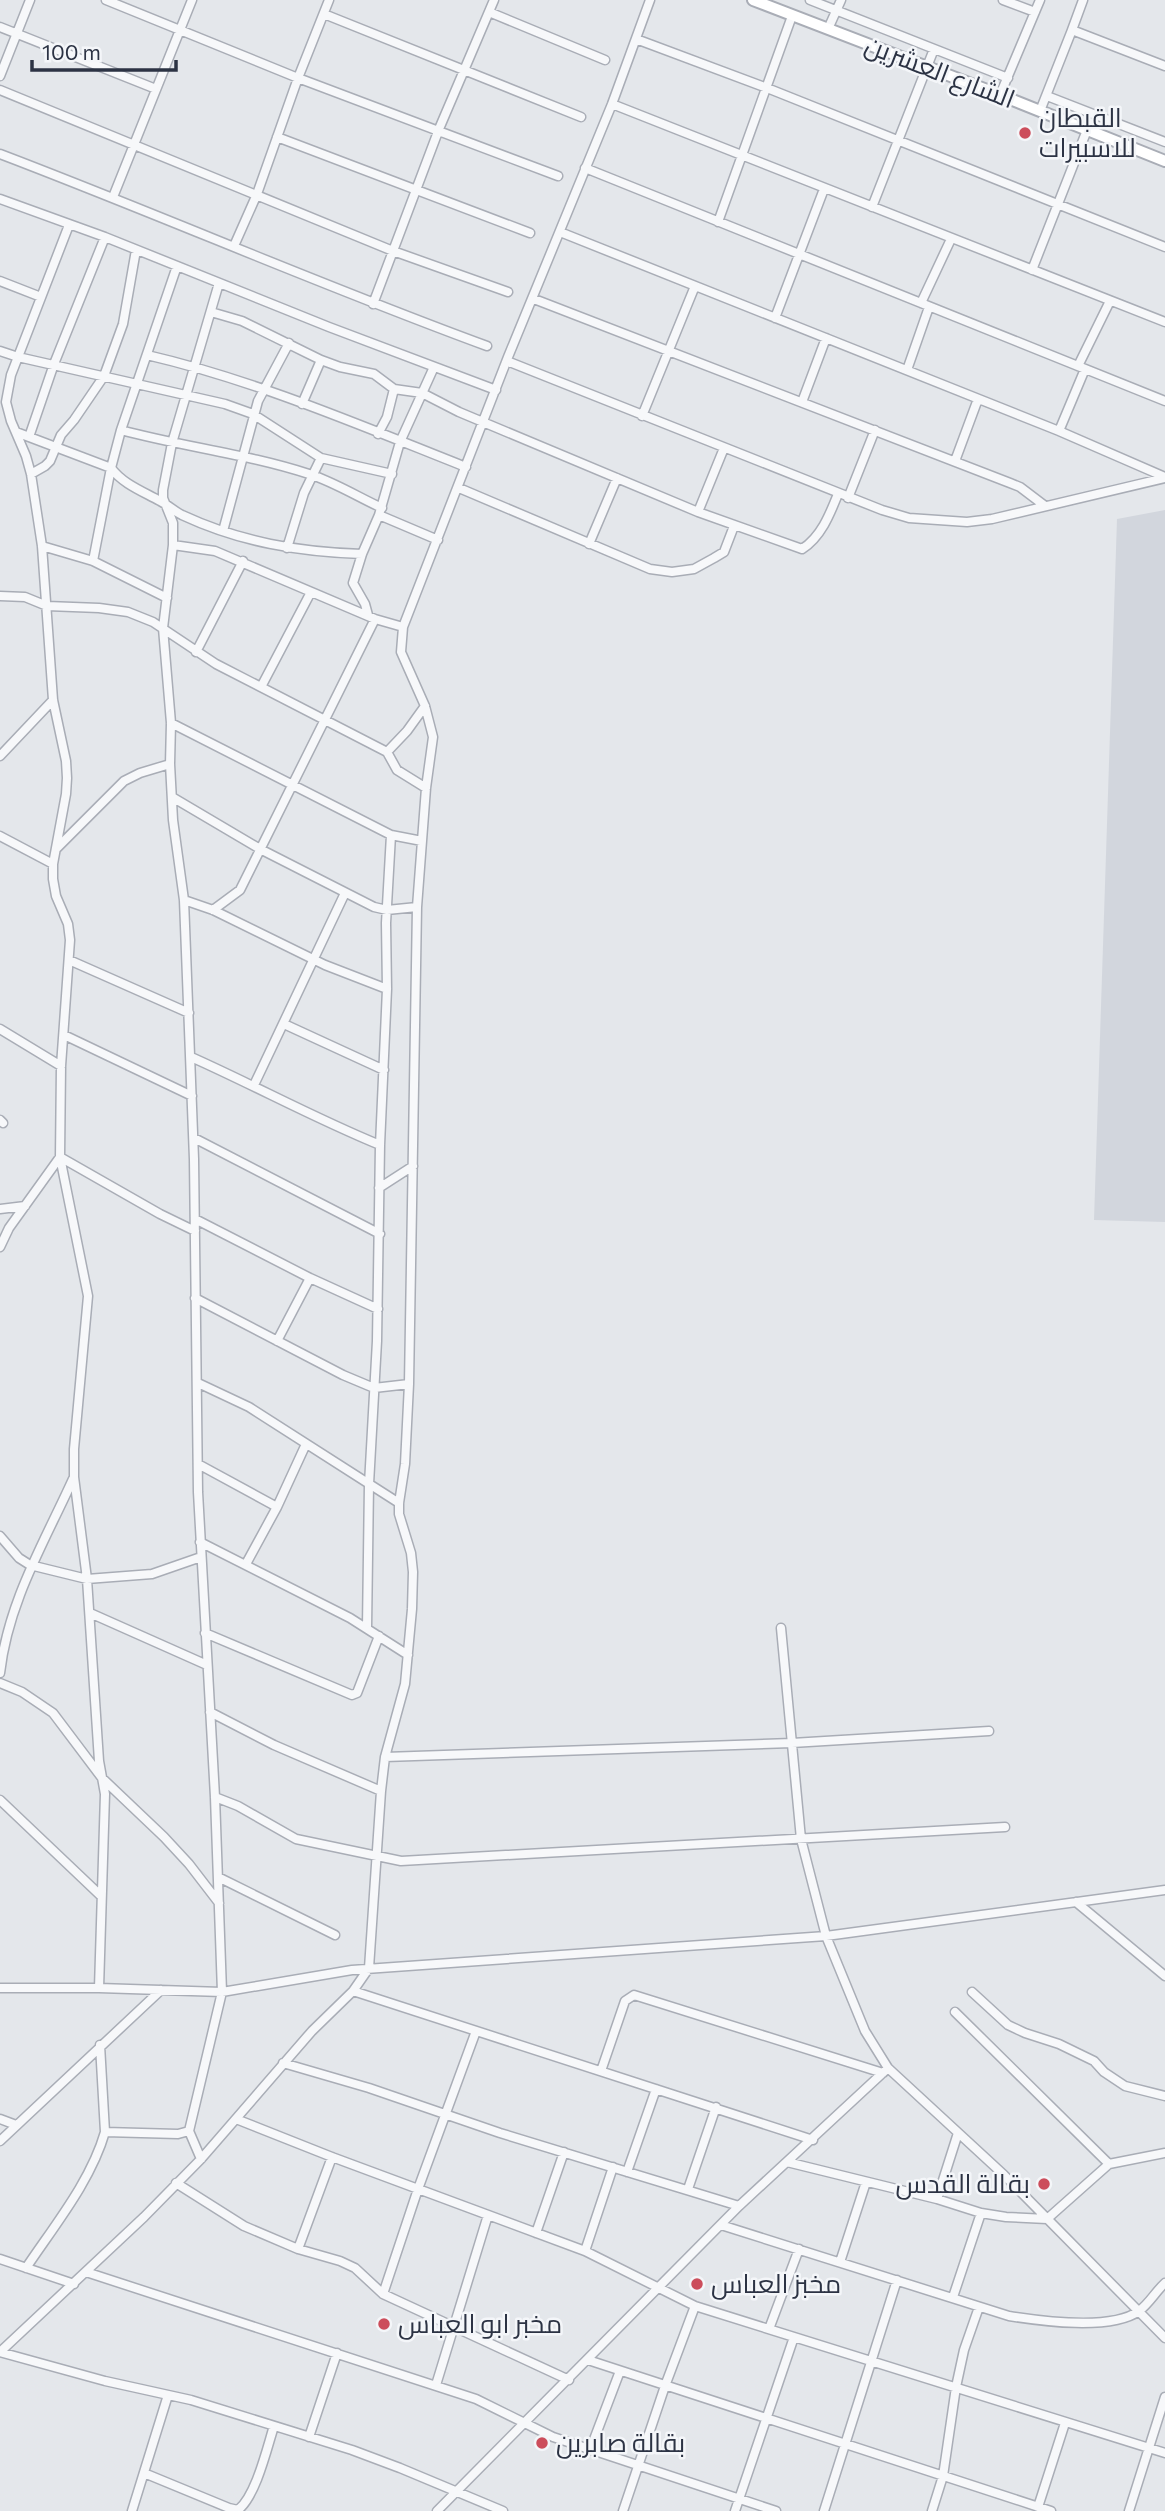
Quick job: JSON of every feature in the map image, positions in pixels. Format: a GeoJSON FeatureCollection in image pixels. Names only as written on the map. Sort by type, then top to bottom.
{"type":"FeatureCollection","features":[{"type":"Feature","properties":{"kind":"street"},"geometry":{"type":"LineString","coordinates":[[0,76],[30,0]]}},
{"type":"Feature","properties":{"kind":"street"},"geometry":{"type":"LineString","coordinates":[[106,0],[298,78],[558,176]]}},
{"type":"Feature","properties":{"kind":"street"},"geometry":{"type":"LineString","coordinates":[[113,197],[192,0]]}},
{"type":"Feature","properties":{"kind":"street"},"geometry":{"type":"LineString","coordinates":[[234,246],[257,194],[329,0]]}},
{"type":"Feature","properties":{"kind":"street"},"geometry":{"type":"LineString","coordinates":[[373,304],[439,129],[494,0]]}},
{"type":"Feature","properties":{"kind":"street"},"geometry":{"type":"LineString","coordinates":[[0,2352],[86,2273],[201,2159],[283,2063],[353,1991],[369,1968],[381,1791],[385,1756],[405,1684],[413,1572],[411,1553],[399,1514],[399,1503],[405,1464],[409,1384],[417,907],[426,788],[433,737],[425,706],[401,652],[403,627],[507,361],[612,104],[650,0]]}},
{"type":"Feature","properties":{"kind":"street","name":"الشارع العشرين"},"geometry":{"type":"LineString","coordinates":[[753,0],[1165,162]]}},
{"type":"Feature","properties":{"kind":"street"},"geometry":{"type":"LineString","coordinates":[[810,0],[1008,78]]}},
{"type":"Feature","properties":{"kind":"street"},"geometry":{"type":"LineString","coordinates":[[828,29],[841,0]]}},
{"type":"Feature","properties":{"kind":"street"},"geometry":{"type":"LineString","coordinates":[[1003,0],[1035,12]]}},
{"type":"Feature","properties":{"kind":"street"},"geometry":{"type":"LineString","coordinates":[[1000,95],[1040,0]]}},
{"type":"Feature","properties":{"kind":"street"},"geometry":{"type":"LineString","coordinates":[[1040,111],[1083,0]]}},
{"type":"Feature","properties":{"kind":"street"},"geometry":{"type":"LineString","coordinates":[[489,12],[605,60]]}},
{"type":"Feature","properties":{"kind":"street"},"geometry":{"type":"LineString","coordinates":[[324,14],[581,117]]}},
{"type":"Feature","properties":{"kind":"street"},"geometry":{"type":"LineString","coordinates":[[718,222],[792,16]]}},
{"type":"Feature","properties":{"kind":"street"},"geometry":{"type":"LineString","coordinates":[[0,27],[156,89]]}},
{"type":"Feature","properties":{"kind":"street"},"geometry":{"type":"LineString","coordinates":[[1072,30],[1165,66]]}},
{"type":"Feature","properties":{"kind":"street"},"geometry":{"type":"LineString","coordinates":[[636,39],[767,88],[1165,247]]}},
{"type":"Feature","properties":{"kind":"street"},"geometry":{"type":"LineString","coordinates":[[872,207],[934,49]]}},
{"type":"Feature","properties":{"kind":"street"},"geometry":{"type":"LineString","coordinates":[[0,90],[393,251],[509,292]]}},
{"type":"Feature","properties":{"kind":"street"},"geometry":{"type":"LineString","coordinates":[[1047,96],[1165,142]]}},
{"type":"Feature","properties":{"kind":"street"},"geometry":{"type":"LineString","coordinates":[[612,104],[1165,323]]}},
{"type":"Feature","properties":{"kind":"street"},"geometry":{"type":"LineString","coordinates":[[1032,270],[1087,130]]}},
{"type":"Feature","properties":{"kind":"street"},"geometry":{"type":"LineString","coordinates":[[277,137],[530,233]]}},
{"type":"Feature","properties":{"kind":"street"},"geometry":{"type":"LineString","coordinates":[[0,153],[373,304],[487,346]]}},
{"type":"Feature","properties":{"kind":"street"},"geometry":{"type":"LineString","coordinates":[[585,168],[1165,401]]}},
{"type":"Feature","properties":{"kind":"street"},"geometry":{"type":"LineString","coordinates":[[775,318],[824,189]]}},
{"type":"Feature","properties":{"kind":"street"},"geometry":{"type":"LineString","coordinates":[[0,200],[105,237],[434,368],[496,390]]}},
{"type":"Feature","properties":{"kind":"street"},"geometry":{"type":"LineString","coordinates":[[69,225],[18,357],[3,410],[16,432],[31,474],[42,546],[52,700],[66,761],[67,778],[53,864],[56,897],[69,932],[61,1066],[60,1157],[88,1296],[74,1476],[87,1579],[105,1813],[100,1895],[99,1987]]}},
{"type":"Feature","properties":{"kind":"street"},"geometry":{"type":"LineString","coordinates":[[560,232],[1059,430],[1165,477]]}},
{"type":"Feature","properties":{"kind":"street"},"geometry":{"type":"LineString","coordinates":[[29,437],[54,364],[105,237]]}},
{"type":"Feature","properties":{"kind":"street"},"geometry":{"type":"LineString","coordinates":[[907,370],[925,305],[951,239]]}},
{"type":"Feature","properties":{"kind":"street"},"geometry":{"type":"LineString","coordinates":[[31,474],[45,466],[61,435],[104,376],[123,324],[136,250]]}},
{"type":"Feature","properties":{"kind":"street"},"geometry":{"type":"LineString","coordinates":[[93,561],[121,430],[177,266]]}},
{"type":"Feature","properties":{"kind":"street"},"geometry":{"type":"LineString","coordinates":[[0,281],[41,297]]}},
{"type":"Feature","properties":{"kind":"street"},"geometry":{"type":"LineString","coordinates":[[201,2159],[189,2131],[222,1992],[215,1797],[200,1542],[191,1057],[184,900],[172,797],[171,723],[163,628],[173,523],[165,504],[163,490],[172,443],[219,283]]}},
{"type":"Feature","properties":{"kind":"street"},"geometry":{"type":"LineString","coordinates":[[642,416],[695,286]]}},
{"type":"Feature","properties":{"kind":"street"},"geometry":{"type":"LineString","coordinates":[[534,299],[1020,487],[1045,506]]}},
{"type":"Feature","properties":{"kind":"street"},"geometry":{"type":"LineString","coordinates":[[1059,430],[1081,368],[1110,300]]}},
{"type":"Feature","properties":{"kind":"street"},"geometry":{"type":"LineString","coordinates":[[211,312],[242,321],[321,360],[374,374],[394,389],[422,393],[698,512],[802,549],[814,542],[832,511],[838,494]]}},
{"type":"Feature","properties":{"kind":"street"},"geometry":{"type":"LineString","coordinates":[[802,402],[826,338]]}},
{"type":"Feature","properties":{"kind":"street"},"geometry":{"type":"LineString","coordinates":[[223,531],[253,414],[289,343]]}},
{"type":"Feature","properties":{"kind":"street"},"geometry":{"type":"LineString","coordinates":[[0,351],[225,404],[253,414],[321,458],[392,474]]}},
{"type":"Feature","properties":{"kind":"street"},"geometry":{"type":"LineString","coordinates":[[147,355],[194,366],[264,389],[466,467]]}},
{"type":"Feature","properties":{"kind":"street"},"geometry":{"type":"LineString","coordinates":[[302,404],[321,360]]}},
{"type":"Feature","properties":{"kind":"street"},"geometry":{"type":"LineString","coordinates":[[507,361],[848,498],[909,518],[967,522],[992,519],[1165,477]]}},
{"type":"Feature","properties":{"kind":"street"},"geometry":{"type":"LineString","coordinates":[[213,910],[240,890],[371,617],[353,583],[380,512],[400,442],[434,368]]}},
{"type":"Feature","properties":{"kind":"street"},"geometry":{"type":"LineString","coordinates":[[378,434],[387,417],[394,389]]}},
{"type":"Feature","properties":{"kind":"street"},"geometry":{"type":"LineString","coordinates":[[955,461],[978,398]]}},
{"type":"Feature","properties":{"kind":"street"},"geometry":{"type":"LineString","coordinates":[[121,430],[312,475],[438,540]]}},
{"type":"Feature","properties":{"kind":"street"},"geometry":{"type":"LineString","coordinates":[[848,498],[875,430]]}},
{"type":"Feature","properties":{"kind":"street"},"geometry":{"type":"LineString","coordinates":[[16,432],[111,468],[121,479],[180,514],[223,531],[252,541],[287,548],[362,554]]}},
{"type":"Feature","properties":{"kind":"street"},"geometry":{"type":"LineString","coordinates":[[698,512],[724,448]]}},
{"type":"Feature","properties":{"kind":"street"},"geometry":{"type":"LineString","coordinates":[[287,548],[296,515],[321,458]]}},
{"type":"Feature","properties":{"kind":"street"},"geometry":{"type":"LineString","coordinates":[[589,544],[617,478]]}},
{"type":"Feature","properties":{"kind":"street"},"geometry":{"type":"LineString","coordinates":[[459,488],[650,569],[672,572],[694,569],[724,552],[734,526]]}},
{"type":"Feature","properties":{"kind":"street"},"geometry":{"type":"LineString","coordinates":[[173,545],[205,548],[243,561],[371,617],[403,627]]}},
{"type":"Feature","properties":{"kind":"street"},"geometry":{"type":"LineString","coordinates":[[42,546],[93,561],[167,598]]}},
{"type":"Feature","properties":{"kind":"street"},"geometry":{"type":"LineString","coordinates":[[196,652],[243,561]]}},
{"type":"Feature","properties":{"kind":"street"},"geometry":{"type":"LineString","coordinates":[[261,687],[311,592]]}},
{"type":"Feature","properties":{"kind":"street"},"geometry":{"type":"LineString","coordinates":[[0,596],[24,597],[47,606],[128,612],[163,628],[196,652],[323,721],[387,752],[397,770],[426,788]]}},
{"type":"Feature","properties":{"kind":"street"},"geometry":{"type":"LineString","coordinates":[[0,756],[52,700]]}},
{"type":"Feature","properties":{"kind":"street"},"geometry":{"type":"LineString","coordinates":[[387,752],[425,706]]}},
{"type":"Feature","properties":{"kind":"street"},"geometry":{"type":"LineString","coordinates":[[171,723],[391,835],[422,841]]}},
{"type":"Feature","properties":{"kind":"street"},"geometry":{"type":"LineString","coordinates":[[57,848],[124,781],[140,772],[170,764]]}},
{"type":"Feature","properties":{"kind":"street"},"geometry":{"type":"LineString","coordinates":[[172,797],[260,849],[374,908],[387,910],[417,907]]}},
{"type":"Feature","properties":{"kind":"street"},"geometry":{"type":"LineString","coordinates":[[367,1628],[369,1484],[378,1309],[380,1145],[391,835]]}},
{"type":"Feature","properties":{"kind":"street"},"geometry":{"type":"LineString","coordinates":[[0,836],[53,864]]}},
{"type":"Feature","properties":{"kind":"street"},"geometry":{"type":"LineString","coordinates":[[254,1085],[345,894]]}},
{"type":"Feature","properties":{"kind":"street"},"geometry":{"type":"LineString","coordinates":[[184,900],[213,910],[315,960],[387,989]]}},
{"type":"Feature","properties":{"kind":"street"},"geometry":{"type":"LineString","coordinates":[[69,960],[189,1013]]}},
{"type":"Feature","properties":{"kind":"street"},"geometry":{"type":"LineString","coordinates":[[284,1024],[384,1070]]}},
{"type":"Feature","properties":{"kind":"street"},"geometry":{"type":"LineString","coordinates":[[0,1029],[61,1066]]}},
{"type":"Feature","properties":{"kind":"street"},"geometry":{"type":"LineString","coordinates":[[64,1035],[192,1097]]}},
{"type":"Feature","properties":{"kind":"street"},"geometry":{"type":"LineString","coordinates":[[191,1057],[254,1085],[328,1124],[380,1145]]}},
{"type":"Feature","properties":{"kind":"street"},"geometry":{"type":"LineString","coordinates":[[194,1138],[380,1234]]}},
{"type":"Feature","properties":{"kind":"street"},"geometry":{"type":"LineString","coordinates":[[0,1247],[9,1228],[60,1157]]}},
{"type":"Feature","properties":{"kind":"street"},"geometry":{"type":"LineString","coordinates":[[60,1157],[121,1193],[195,1231]]}},
{"type":"Feature","properties":{"kind":"street"},"geometry":{"type":"LineString","coordinates":[[379,1188],[413,1166]]}},
{"type":"Feature","properties":{"kind":"street"},"geometry":{"type":"LineString","coordinates":[[0,1209],[11,1210],[26,1206]]}},
{"type":"Feature","properties":{"kind":"street"},"geometry":{"type":"LineString","coordinates":[[195,1219],[310,1278],[378,1309]]}},
{"type":"Feature","properties":{"kind":"street"},"geometry":{"type":"LineString","coordinates":[[277,1341],[310,1278]]}},
{"type":"Feature","properties":{"kind":"street"},"geometry":{"type":"LineString","coordinates":[[195,1298],[374,1388],[409,1384]]}},
{"type":"Feature","properties":{"kind":"street"},"geometry":{"type":"LineString","coordinates":[[198,1384],[249,1407],[399,1503]]}},
{"type":"Feature","properties":{"kind":"street"},"geometry":{"type":"LineString","coordinates":[[246,1564],[277,1507],[306,1444]]}},
{"type":"Feature","properties":{"kind":"street"},"geometry":{"type":"LineString","coordinates":[[198,1464],[277,1507]]}},
{"type":"Feature","properties":{"kind":"street"},"geometry":{"type":"LineString","coordinates":[[0,1673],[9,1626],[30,1565],[74,1476]]}},
{"type":"Feature","properties":{"kind":"street"},"geometry":{"type":"LineString","coordinates":[[0,1536],[19,1558],[30,1565],[87,1579],[152,1574],[201,1556]]}},
{"type":"Feature","properties":{"kind":"street"},"geometry":{"type":"LineString","coordinates":[[200,1542],[367,1628],[408,1655]]}},
{"type":"Feature","properties":{"kind":"street"},"geometry":{"type":"LineString","coordinates":[[90,1613],[207,1665]]}},
{"type":"Feature","properties":{"kind":"street"},"geometry":{"type":"LineString","coordinates":[[781,1628],[802,1839],[826,1936],[865,2031],[886,2071],[1004,2175],[1165,2338]]}},
{"type":"Feature","properties":{"kind":"street"},"geometry":{"type":"LineString","coordinates":[[205,1633],[352,1695],[357,1693],[379,1636]]}},
{"type":"Feature","properties":{"kind":"street"},"geometry":{"type":"LineString","coordinates":[[0,1683],[22,1692],[53,1713],[102,1778],[164,1837],[219,1903]]}},
{"type":"Feature","properties":{"kind":"street"},"geometry":{"type":"LineString","coordinates":[[210,1712],[274,1745],[381,1791]]}},
{"type":"Feature","properties":{"kind":"street"},"geometry":{"type":"LineString","coordinates":[[385,1756],[792,1743],[989,1731]]}},
{"type":"Feature","properties":{"kind":"street"},"geometry":{"type":"LineString","coordinates":[[215,1797],[238,1806],[296,1839],[401,1861],[1005,1827]]}},
{"type":"Feature","properties":{"kind":"street"},"geometry":{"type":"LineString","coordinates":[[0,1800],[100,1895]]}},
{"type":"Feature","properties":{"kind":"street"},"geometry":{"type":"LineString","coordinates":[[218,1877],[335,1936]]}},
{"type":"Feature","properties":{"kind":"street"},"geometry":{"type":"LineString","coordinates":[[0,1989],[99,1987],[222,1992],[369,1968],[826,1936],[1165,1890]]}},
{"type":"Feature","properties":{"kind":"street"},"geometry":{"type":"LineString","coordinates":[[1076,1902],[1165,1976]]}},
{"type":"Feature","properties":{"kind":"street"},"geometry":{"type":"LineString","coordinates":[[0,2141],[161,1990]]}},
{"type":"Feature","properties":{"kind":"street"},"geometry":{"type":"LineString","coordinates":[[353,1991],[813,2140]]}},
{"type":"Feature","properties":{"kind":"street"},"geometry":{"type":"LineString","coordinates":[[972,1992],[1008,2025],[1025,2034],[1059,2044],[1094,2061],[1104,2073],[1125,2085],[1165,2096]]}},
{"type":"Feature","properties":{"kind":"street"},"geometry":{"type":"LineString","coordinates":[[601,2071],[625,2001],[634,1995],[886,2071]]}},
{"type":"Feature","properties":{"kind":"street"},"geometry":{"type":"LineString","coordinates":[[956,2012],[1110,2164]]}},
{"type":"Feature","properties":{"kind":"street"},"geometry":{"type":"LineString","coordinates":[[383,2294],[476,2031]]}},
{"type":"Feature","properties":{"kind":"street"},"geometry":{"type":"LineString","coordinates":[[26,2268],[77,2191],[102,2142],[105,2132],[100,2045]]}},
{"type":"Feature","properties":{"kind":"street"},"geometry":{"type":"LineString","coordinates":[[283,2063],[739,2206]]}},
{"type":"Feature","properties":{"kind":"street"},"geometry":{"type":"LineString","coordinates":[[437,2511],[739,2206],[886,2071]]}},
{"type":"Feature","properties":{"kind":"street"},"geometry":{"type":"LineString","coordinates":[[627,2172],[656,2089]]}},
{"type":"Feature","properties":{"kind":"street"},"geometry":{"type":"LineString","coordinates":[[688,2189],[716,2107]]}},
{"type":"Feature","properties":{"kind":"street"},"geometry":{"type":"LineString","coordinates":[[0,2119],[16,2125]]}},
{"type":"Feature","properties":{"kind":"street"},"geometry":{"type":"LineString","coordinates":[[236,2119],[585,2251],[695,2306],[871,2359],[1165,2454]]}},
{"type":"Feature","properties":{"kind":"street"},"geometry":{"type":"LineString","coordinates":[[105,2132],[178,2134],[189,2131]]}},
{"type":"Feature","properties":{"kind":"street"},"geometry":{"type":"LineString","coordinates":[[937,2200],[958,2133]]}},
{"type":"Feature","properties":{"kind":"street"},"geometry":{"type":"LineString","coordinates":[[536,2233],[564,2152]]}},
{"type":"Feature","properties":{"kind":"street"},"geometry":{"type":"LineString","coordinates":[[787,2162],[981,2213],[1048,2219],[1110,2164],[1165,2153]]}},
{"type":"Feature","properties":{"kind":"street"},"geometry":{"type":"LineString","coordinates":[[298,2249],[332,2157]]}},
{"type":"Feature","properties":{"kind":"street"},"geometry":{"type":"LineString","coordinates":[[585,2251],[613,2167]]}},
{"type":"Feature","properties":{"kind":"street"},"geometry":{"type":"LineString","coordinates":[[840,2262],[866,2182]]}},
{"type":"Feature","properties":{"kind":"street"},"geometry":{"type":"LineString","coordinates":[[176,2183],[244,2226],[298,2249],[340,2260],[355,2268],[383,2294],[569,2379]]}},
{"type":"Feature","properties":{"kind":"street"},"geometry":{"type":"LineString","coordinates":[[953,2298],[981,2213]]}},
{"type":"Feature","properties":{"kind":"street"},"geometry":{"type":"LineString","coordinates":[[436,2385],[488,2215]]}},
{"type":"Feature","properties":{"kind":"street"},"geometry":{"type":"LineString","coordinates":[[721,2225],[1009,2316],[1045,2322],[1112,2321],[1139,2312],[1165,2283]]}},
{"type":"Feature","properties":{"kind":"street"},"geometry":{"type":"LineString","coordinates":[[769,2329],[799,2249]]}},
{"type":"Feature","properties":{"kind":"street"},"geometry":{"type":"LineString","coordinates":[[0,2259],[74,2284]]}},
{"type":"Feature","properties":{"kind":"street"},"geometry":{"type":"LineString","coordinates":[[86,2273],[477,2399],[553,2437],[590,2451],[776,2511]]}},
{"type":"Feature","properties":{"kind":"street"},"geometry":{"type":"LineString","coordinates":[[824,2511],[897,2280]]}},
{"type":"Feature","properties":{"kind":"street"},"geometry":{"type":"LineString","coordinates":[[622,2511],[695,2306]]}},
{"type":"Feature","properties":{"kind":"street"},"geometry":{"type":"LineString","coordinates":[[932,2511],[943,2476],[964,2350],[979,2307]]}},
{"type":"Feature","properties":{"kind":"street"},"geometry":{"type":"LineString","coordinates":[[735,2511],[794,2337]]}},
{"type":"Feature","properties":{"kind":"street"},"geometry":{"type":"LineString","coordinates":[[0,2352],[168,2395],[309,2437],[400,2468],[503,2511]]}},
{"type":"Feature","properties":{"kind":"street"},"geometry":{"type":"LineString","coordinates":[[309,2437],[337,2353]]}},
{"type":"Feature","properties":{"kind":"street"},"geometry":{"type":"LineString","coordinates":[[588,2360],[1051,2511]]}},
{"type":"Feature","properties":{"kind":"street"},"geometry":{"type":"LineString","coordinates":[[590,2451],[620,2371]]}},
{"type":"Feature","properties":{"kind":"street"},"geometry":{"type":"LineString","coordinates":[[132,2511],[168,2395]]}},
{"type":"Feature","properties":{"kind":"street"},"geometry":{"type":"LineString","coordinates":[[1129,2511],[1165,2398]]}},
{"type":"Feature","properties":{"kind":"street"},"geometry":{"type":"LineString","coordinates":[[1038,2507],[1065,2423]]}},
{"type":"Feature","properties":{"kind":"street"},"geometry":{"type":"LineString","coordinates":[[144,2473],[238,2510],[245,2505],[252,2490],[274,2426]]}},
{"type":"Feature","properties":{"kind":"shaded area"},"geometry":{"type":"Polygon","coordinates":[[[1165,510],[1165,1222],[1094,1220],[1117,519],[1165,510]]]}},
{"type":"Feature","properties":{"kind":"place","name":"القبطان للاسبيرات"},"geometry":{"type":"Point","coordinates":[1025,133]}},
{"type":"Feature","properties":{"kind":"place","name":"بقالة القدس"},"geometry":{"type":"Point","coordinates":[1044,2184]}},
{"type":"Feature","properties":{"kind":"place","name":"مخبز العباس"},"geometry":{"type":"Point","coordinates":[697,2284]}},
{"type":"Feature","properties":{"kind":"place","name":"مخبر ابو العباس"},"geometry":{"type":"Point","coordinates":[384,2324]}},
{"type":"Feature","properties":{"kind":"place","name":"بقالة صابرين"},"geometry":{"type":"Point","coordinates":[542,2443]}}]}
